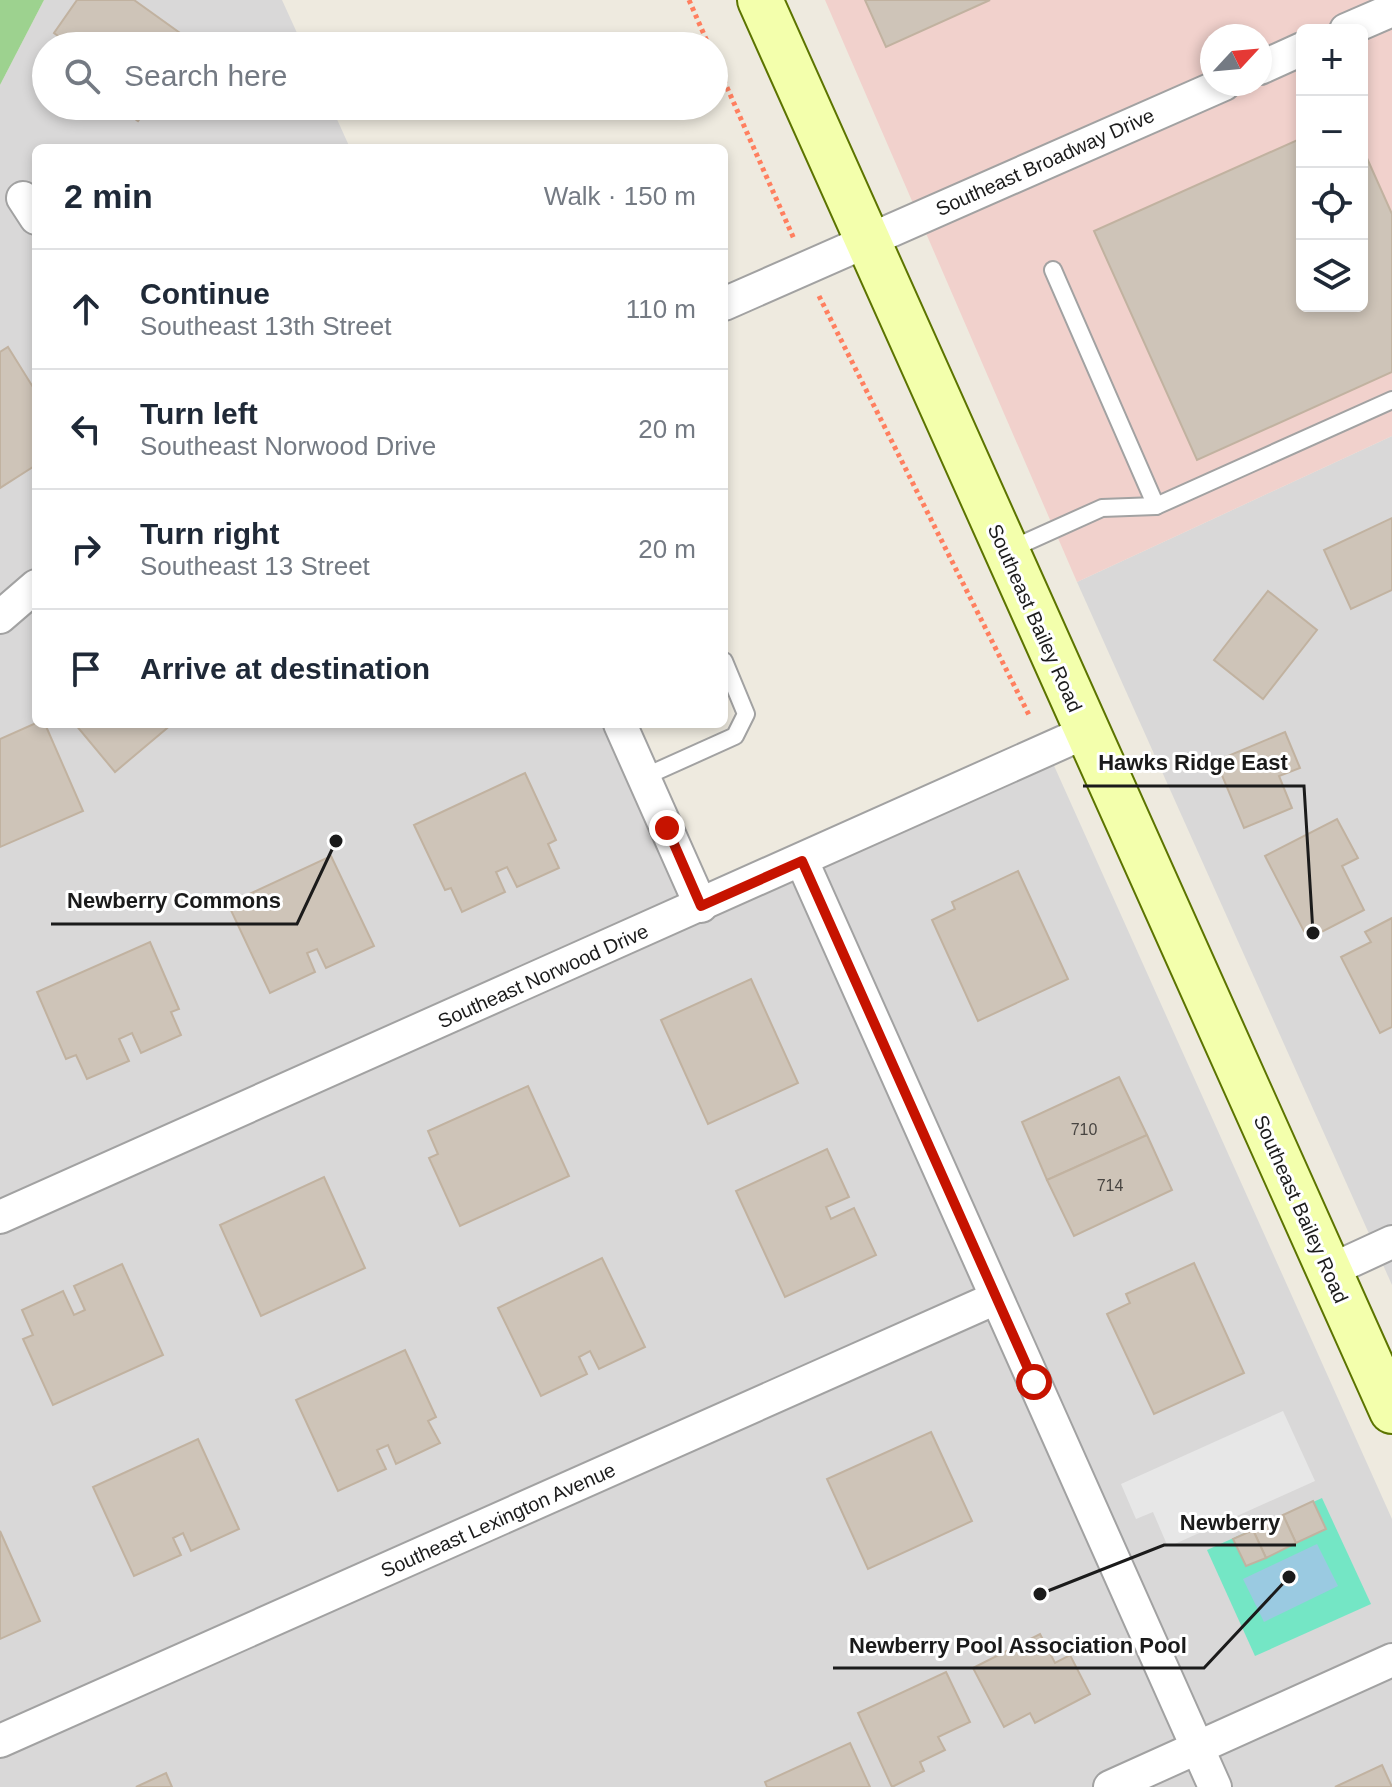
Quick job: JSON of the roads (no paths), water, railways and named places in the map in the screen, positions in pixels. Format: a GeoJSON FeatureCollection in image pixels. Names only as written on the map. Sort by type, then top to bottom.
{"type":"FeatureCollection","features":[{"type":"Feature","properties":{"kind":"main road","name":"Southeast Bailey Road"},"geometry":{"type":"LineString","coordinates":[[760,0],[1392,1411]]}},
{"type":"Feature","properties":{"kind":"street"},"geometry":{"type":"LineString","coordinates":[[1360,24],[1392,10]]}},
{"type":"Feature","properties":{"kind":"street"},"geometry":{"type":"LineString","coordinates":[[1272,63],[1296,52]]}},
{"type":"Feature","properties":{"kind":"street","name":"Southeast Broadway Drive"},"geometry":{"type":"LineString","coordinates":[[728,302],[1200,95]]}},
{"type":"Feature","properties":{"kind":"street"},"geometry":{"type":"LineString","coordinates":[[0,617],[32,589]]}},
{"type":"Feature","properties":{"kind":"street"},"geometry":{"type":"LineString","coordinates":[[622,728],[701,906]]}},
{"type":"Feature","properties":{"kind":"street","name":"Southeast Norwood Drive"},"geometry":{"type":"LineString","coordinates":[[0,1217],[1086,732]]}},
{"type":"Feature","properties":{"kind":"street"},"geometry":{"type":"LineString","coordinates":[[802,861],[1215,1787]]}},
{"type":"Feature","properties":{"kind":"street"},"geometry":{"type":"LineString","coordinates":[[1329,1271],[1392,1242]]}},
{"type":"Feature","properties":{"kind":"street","name":"Southeast Lexington Avenue"},"geometry":{"type":"LineString","coordinates":[[0,1741],[996,1298]]}},
{"type":"Feature","properties":{"kind":"street"},"geometry":{"type":"LineString","coordinates":[[1110,1787],[1392,1660]]}},
{"type":"Feature","properties":{"kind":"lane"},"geometry":{"type":"LineString","coordinates":[[1053,270],[1156,506]]}},
{"type":"Feature","properties":{"kind":"lane"},"geometry":{"type":"LineString","coordinates":[[1005,552],[1102,508],[1156,506],[1392,400]]}},
{"type":"Feature","properties":{"kind":"lane"},"geometry":{"type":"LineString","coordinates":[[644,777],[735,736],[746,714],[728,671]]}},
{"type":"Feature","properties":{"kind":"water"},"geometry":{"type":"Polygon","coordinates":[[[1317,1544],[1338,1586],[1264,1622],[1243,1579],[1317,1544]]]}},
{"type":"Feature","properties":{"kind":"place","name":"Newberry Commons"},"geometry":{"type":"Point","coordinates":[336,841]}},
{"type":"Feature","properties":{"kind":"place","name":"Hawks Ridge East"},"geometry":{"type":"Point","coordinates":[1313,933]}},
{"type":"Feature","properties":{"kind":"place","name":"Newberry Pool Association Pool"},"geometry":{"type":"Point","coordinates":[1289,1577]}},
{"type":"Feature","properties":{"kind":"place","name":"Newberry"},"geometry":{"type":"Point","coordinates":[1040,1594]}}]}
